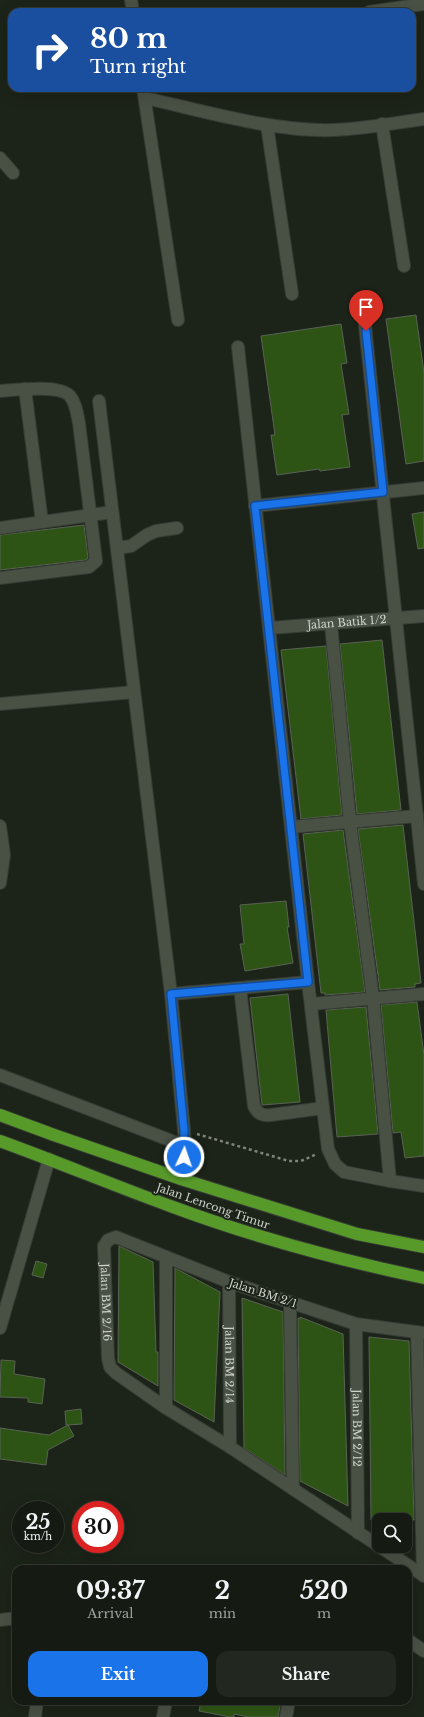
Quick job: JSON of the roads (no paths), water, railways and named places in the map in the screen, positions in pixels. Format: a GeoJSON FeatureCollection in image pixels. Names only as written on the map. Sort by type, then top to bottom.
{"type":"FeatureCollection","features":[{"type":"Feature","properties":{"kind":"highway","name":"Jalan Lencong Timur"},"geometry":{"type":"LineString","coordinates":[[0,1115],[181,1179],[357,1234],[424,1247]]}},
{"type":"Feature","properties":{"kind":"highway","name":"Jalan Lencong Timur"},"geometry":{"type":"LineString","coordinates":[[0,1141],[174,1207],[263,1237],[375,1268],[424,1278]]}},
{"type":"Feature","properties":{"kind":"street"},"geometry":{"type":"LineString","coordinates":[[396,8],[424,4]]}},
{"type":"Feature","properties":{"kind":"street"},"geometry":{"type":"LineString","coordinates":[[178,320],[144,93],[267,125],[302,129],[333,130],[424,119]]}},
{"type":"Feature","properties":{"kind":"street"},"geometry":{"type":"LineString","coordinates":[[382,124],[404,266]]}},
{"type":"Feature","properties":{"kind":"street"},"geometry":{"type":"LineString","coordinates":[[267,125],[292,294]]}},
{"type":"Feature","properties":{"kind":"street"},"geometry":{"type":"LineString","coordinates":[[0,158],[13,173]]}},
{"type":"Feature","properties":{"kind":"street"},"geometry":{"type":"LineString","coordinates":[[364,316],[424,884]]}},
{"type":"Feature","properties":{"kind":"street"},"geometry":{"type":"LineString","coordinates":[[238,347],[308,982],[328,1149],[335,1164],[344,1172],[424,1186]]}},
{"type":"Feature","properties":{"kind":"street"},"geometry":{"type":"LineString","coordinates":[[0,391],[40,388],[61,391],[70,396],[74,403],[79,423],[96,561],[89,567],[0,578]]}},
{"type":"Feature","properties":{"kind":"street"},"geometry":{"type":"LineString","coordinates":[[25,389],[42,522]]}},
{"type":"Feature","properties":{"kind":"street"},"geometry":{"type":"LineString","coordinates":[[99,400],[171,994],[185,1146],[181,1179]]}},
{"type":"Feature","properties":{"kind":"street"},"geometry":{"type":"LineString","coordinates":[[255,506],[424,488]]}},
{"type":"Feature","properties":{"kind":"street"},"geometry":{"type":"LineString","coordinates":[[0,528],[112,512]]}},
{"type":"Feature","properties":{"kind":"street"},"geometry":{"type":"LineString","coordinates":[[117,548],[131,546],[146,535],[156,531],[177,528]]}},
{"type":"Feature","properties":{"kind":"street","name":"Jalan Batik 1/2"},"geometry":{"type":"LineString","coordinates":[[270,628],[424,616]]}},
{"type":"Feature","properties":{"kind":"street"},"geometry":{"type":"LineString","coordinates":[[331,624],[350,822],[373,998],[390,1181]]}},
{"type":"Feature","properties":{"kind":"street"},"geometry":{"type":"LineString","coordinates":[[0,704],[134,692]]}},
{"type":"Feature","properties":{"kind":"street"},"geometry":{"type":"LineString","coordinates":[[291,827],[417,816]]}},
{"type":"Feature","properties":{"kind":"street"},"geometry":{"type":"LineString","coordinates":[[0,826],[4,855],[0,883]]}},
{"type":"Feature","properties":{"kind":"street"},"geometry":{"type":"LineString","coordinates":[[171,994],[308,982]]}},
{"type":"Feature","properties":{"kind":"street"},"geometry":{"type":"LineString","coordinates":[[240,988],[254,1106],[258,1113],[271,1115],[323,1108]]}},
{"type":"Feature","properties":{"kind":"street"},"geometry":{"type":"LineString","coordinates":[[311,1004],[424,994]]}},
{"type":"Feature","properties":{"kind":"street"},"geometry":{"type":"LineString","coordinates":[[0,1075],[185,1146]]}},
{"type":"Feature","properties":{"kind":"street"},"geometry":{"type":"LineString","coordinates":[[0,1328],[48,1159]]}},
{"type":"Feature","properties":{"kind":"street","name":"Jalan BM 2/1"},"geometry":{"type":"LineString","coordinates":[[108,1240],[116,1237],[229,1282],[356,1324],[420,1333]]}},
{"type":"Feature","properties":{"kind":"street","name":"Jalan BM 2/16"},"geometry":{"type":"LineString","coordinates":[[108,1240],[104,1246],[108,1358],[110,1366],[116,1373],[166,1408]]}},
{"type":"Feature","properties":{"kind":"street"},"geometry":{"type":"LineString","coordinates":[[166,1257],[166,1408],[293,1489],[406,1565]]}},
{"type":"Feature","properties":{"kind":"street","name":"Jalan BM 2/14"},"geometry":{"type":"LineString","coordinates":[[229,1282],[230,1448]]}},
{"type":"Feature","properties":{"kind":"street"},"geometry":{"type":"LineString","coordinates":[[290,1302],[293,1489]]}},
{"type":"Feature","properties":{"kind":"street","name":"Jalan BM 2/12"},"geometry":{"type":"LineString","coordinates":[[356,1324],[358,1533]]}},
{"type":"Feature","properties":{"kind":"street"},"geometry":{"type":"LineString","coordinates":[[420,1333],[423,1576]]}},
{"type":"Feature","properties":{"kind":"street"},"geometry":{"type":"LineString","coordinates":[[412,1569],[423,1576]]}},
{"type":"Feature","properties":{"kind":"street"},"geometry":{"type":"LineString","coordinates":[[0,1620],[12,1618]]}},
{"type":"Feature","properties":{"kind":"street"},"geometry":{"type":"LineString","coordinates":[[412,1643],[424,1651]]}},
{"type":"Feature","properties":{"kind":"street"},"geometry":{"type":"LineString","coordinates":[[35,1717],[36,1705]]}},
{"type":"Feature","properties":{"kind":"street"},"geometry":{"type":"LineString","coordinates":[[163,1717],[165,1705]]}},
{"type":"Feature","properties":{"kind":"street"},"geometry":{"type":"LineString","coordinates":[[286,1717],[288,1705]]}}]}
